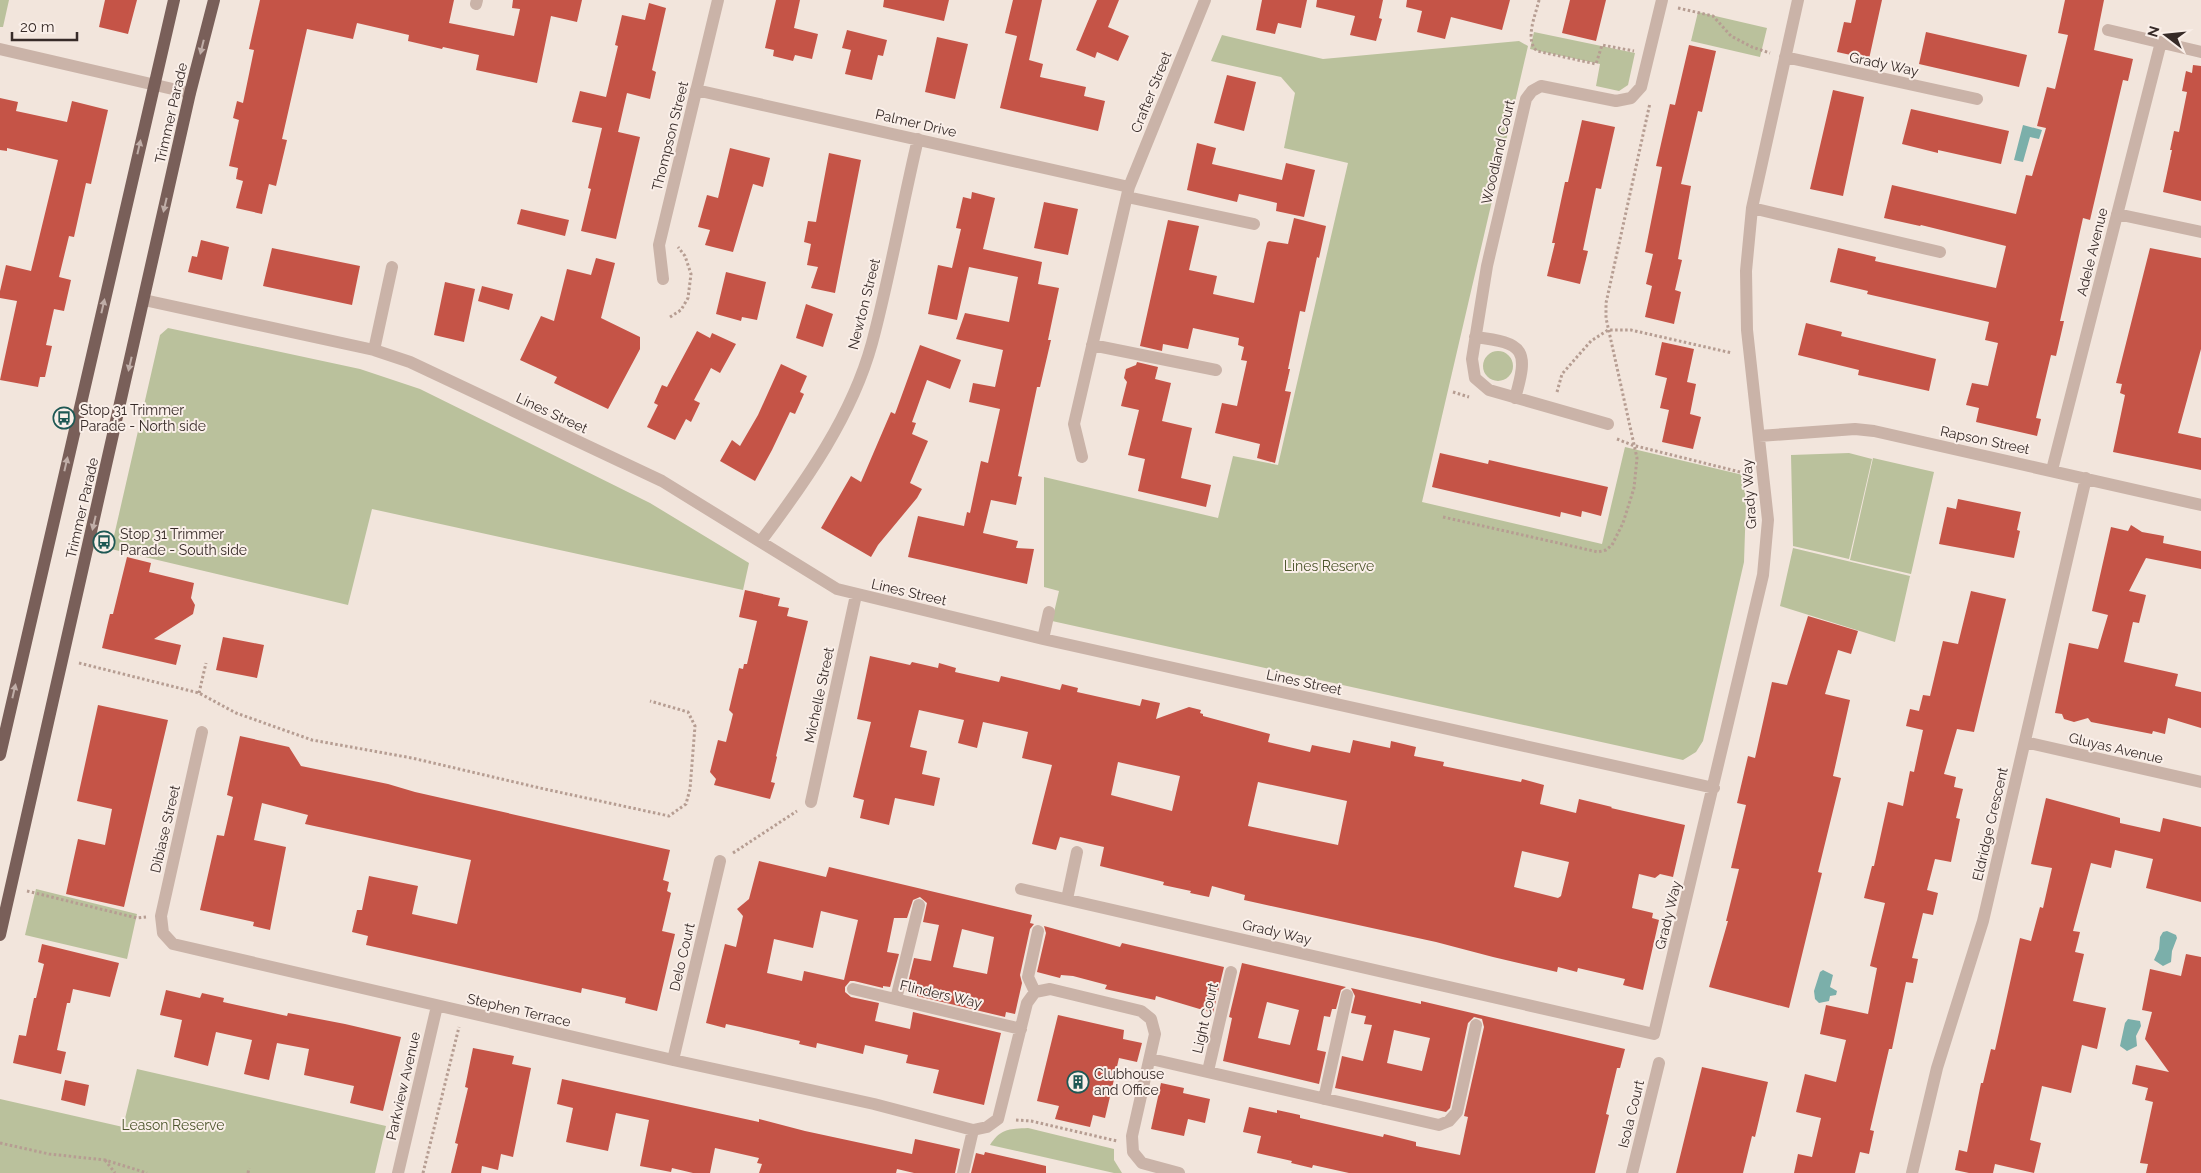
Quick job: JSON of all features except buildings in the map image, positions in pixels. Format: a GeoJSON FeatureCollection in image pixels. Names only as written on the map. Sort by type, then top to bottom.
{"type":"FeatureCollection","features":[{"type":"Feature","properties":{"kind":"main road","name":"Trimmer Parade"},"geometry":{"type":"LineString","coordinates":[[0,755],[5,708],[174,0]]}},
{"type":"Feature","properties":{"kind":"main road","name":"Trimmer Parade"},"geometry":{"type":"LineString","coordinates":[[0,935],[64,660],[190,93],[214,0]]}},
{"type":"Feature","properties":{"kind":"street","name":"Thompson Street"},"geometry":{"type":"LineString","coordinates":[[663,279],[659,245],[718,0]]}},
{"type":"Feature","properties":{"kind":"street","name":"Crafter Street"},"geometry":{"type":"LineString","coordinates":[[1082,457],[1074,424],[1128,192],[1205,0]]}},
{"type":"Feature","properties":{"kind":"street","name":"Woodland Court"},"geometry":{"type":"LineString","coordinates":[[1608,424],[1489,390],[1475,378],[1472,359],[1487,266],[1526,99],[1532,91],[1541,86],[1616,101],[1631,98],[1641,87],[1662,0]]}},
{"type":"Feature","properties":{"kind":"street","name":"Grady Way"},"geometry":{"type":"LineString","coordinates":[[1021,889],[1654,1034],[1714,788],[1763,575],[1768,520],[1747,330],[1746,271],[1752,208],[1798,0]]}},
{"type":"Feature","properties":{"kind":"street"},"geometry":{"type":"LineString","coordinates":[[2108,30],[2201,52]]}},
{"type":"Feature","properties":{"kind":"street","name":"Adele Avenue"},"geometry":{"type":"LineString","coordinates":[[2052,470],[2161,42]]}},
{"type":"Feature","properties":{"kind":"street"},"geometry":{"type":"LineString","coordinates":[[0,49],[190,93]]}},
{"type":"Feature","properties":{"kind":"street","name":"Grady Way"},"geometry":{"type":"LineString","coordinates":[[1785,57],[1977,99]]}},
{"type":"Feature","properties":{"kind":"street","name":"Palmer Drive"},"geometry":{"type":"LineString","coordinates":[[696,90],[918,139],[1128,192]]}},
{"type":"Feature","properties":{"kind":"street","name":"Newton Street"},"geometry":{"type":"LineString","coordinates":[[761,541],[823,453],[851,399],[872,344],[918,139]]}},
{"type":"Feature","properties":{"kind":"street"},"geometry":{"type":"LineString","coordinates":[[1128,192],[1254,224]]}},
{"type":"Feature","properties":{"kind":"street"},"geometry":{"type":"LineString","coordinates":[[1752,208],[1940,252]]}},
{"type":"Feature","properties":{"kind":"street"},"geometry":{"type":"LineString","coordinates":[[2117,214],[2201,232]]}},
{"type":"Feature","properties":{"kind":"street"},"geometry":{"type":"LineString","coordinates":[[374,350],[392,267]]}},
{"type":"Feature","properties":{"kind":"street","name":"Lines Street"},"geometry":{"type":"LineString","coordinates":[[144,300],[374,350],[410,362],[662,481],[836,589],[1043,640],[1714,788]]}},
{"type":"Feature","properties":{"kind":"street"},"geometry":{"type":"LineString","coordinates":[[1475,337],[1504,341],[1515,347],[1522,357],[1523,369],[1514,398]]}},
{"type":"Feature","properties":{"kind":"street"},"geometry":{"type":"LineString","coordinates":[[1092,344],[1216,370]]}},
{"type":"Feature","properties":{"kind":"street","name":"Rapson Street"},"geometry":{"type":"LineString","coordinates":[[1759,436],[1864,430],[2052,470],[2201,505]]}},
{"type":"Feature","properties":{"kind":"street","name":"Eldridge Crescent"},"geometry":{"type":"LineString","coordinates":[[1912,1173],[1937,1068],[1983,921],[2086,478]]}},
{"type":"Feature","properties":{"kind":"street","name":"Michelle Street"},"geometry":{"type":"LineString","coordinates":[[811,802],[856,595]]}},
{"type":"Feature","properties":{"kind":"street"},"geometry":{"type":"LineString","coordinates":[[1043,640],[1049,612]]}},
{"type":"Feature","properties":{"kind":"street","name":"Dibiase Street"},"geometry":{"type":"LineString","coordinates":[[163,933],[160,916],[202,732]]}},
{"type":"Feature","properties":{"kind":"street","name":"Gluyas Avenue"},"geometry":{"type":"LineString","coordinates":[[2025,742],[2201,782]]}},
{"type":"Feature","properties":{"kind":"street"},"geometry":{"type":"LineString","coordinates":[[1066,900],[1078,852]]}},
{"type":"Feature","properties":{"kind":"street","name":"Delo Court"},"geometry":{"type":"LineString","coordinates":[[673,1060],[720,862]]}},
{"type":"Feature","properties":{"kind":"street"},"geometry":{"type":"LineString","coordinates":[[896,999],[919,905]]}},
{"type":"Feature","properties":{"kind":"street"},"geometry":{"type":"LineString","coordinates":[[1035,992],[1028,977],[1038,931]]}},
{"type":"Feature","properties":{"kind":"street","name":"Stephen Terrace"},"geometry":{"type":"LineString","coordinates":[[163,933],[173,944],[462,1012],[874,1104],[973,1130]]}},
{"type":"Feature","properties":{"kind":"street","name":"Light Court"},"geometry":{"type":"LineString","coordinates":[[1208,1071],[1231,972]]}},
{"type":"Feature","properties":{"kind":"street"},"geometry":{"type":"LineString","coordinates":[[963,1173],[973,1130],[987,1127],[998,1119],[1027,1003],[1035,992],[1050,988],[1141,1011],[1152,1019],[1155,1034],[1151,1059],[1132,1136],[1133,1152],[1142,1163],[1179,1173]]}},
{"type":"Feature","properties":{"kind":"street","name":"Flinders Way"},"geometry":{"type":"LineString","coordinates":[[854,989],[1021,1029]]}},
{"type":"Feature","properties":{"kind":"street"},"geometry":{"type":"LineString","coordinates":[[1324,1099],[1348,995]]}},
{"type":"Feature","properties":{"kind":"street","name":"Parkview Avenue"},"geometry":{"type":"LineString","coordinates":[[398,1173],[437,1006]]}},
{"type":"Feature","properties":{"kind":"street"},"geometry":{"type":"LineString","coordinates":[[1151,1059],[1439,1125],[1449,1121],[1457,1112],[1476,1025]]}},
{"type":"Feature","properties":{"kind":"street","name":"Isola Court"},"geometry":{"type":"LineString","coordinates":[[1632,1173],[1659,1062]]}},
{"type":"Feature","properties":{"kind":"path"},"geometry":{"type":"LineString","coordinates":[[1539,0],[1530,39],[1532,46],[1537,51],[1596,64],[1602,45],[1637,52]]}},
{"type":"Feature","properties":{"kind":"path"},"geometry":{"type":"LineString","coordinates":[[1673,14],[1677,0]]}},
{"type":"Feature","properties":{"kind":"path"},"geometry":{"type":"LineString","coordinates":[[1675,7],[1713,16],[1731,36],[1752,47],[1785,57]]}},
{"type":"Feature","properties":{"kind":"path"},"geometry":{"type":"LineString","coordinates":[[1443,517],[1598,552],[1612,546],[1623,523],[1634,488],[1636,458],[1608,330],[1606,302],[1645,121],[1653,95]]}},
{"type":"Feature","properties":{"kind":"path"},"geometry":{"type":"LineString","coordinates":[[670,317],[681,310],[688,298],[691,274],[685,256],[679,249],[678,241]]}},
{"type":"Feature","properties":{"kind":"path"},"geometry":{"type":"LineString","coordinates":[[1553,409],[1562,374],[1591,341],[1608,330],[1631,330],[1732,353]]}},
{"type":"Feature","properties":{"kind":"path"},"geometry":{"type":"LineString","coordinates":[[1632,444],[1744,473]]}},
{"type":"Feature","properties":{"kind":"path"},"geometry":{"type":"LineString","coordinates":[[64,660],[199,693],[236,713],[312,740],[412,758],[669,816],[686,804],[690,789],[694,726],[688,712],[650,701]]}},
{"type":"Feature","properties":{"kind":"path"},"geometry":{"type":"LineString","coordinates":[[199,693],[206,663]]}},
{"type":"Feature","properties":{"kind":"path"},"geometry":{"type":"LineString","coordinates":[[720,862],[811,802]]}},
{"type":"Feature","properties":{"kind":"path"},"geometry":{"type":"LineString","coordinates":[[27,891],[137,918],[160,916]]}},
{"type":"Feature","properties":{"kind":"path"},"geometry":{"type":"LineString","coordinates":[[423,1173],[462,1012]]}},
{"type":"Feature","properties":{"kind":"path"},"geometry":{"type":"LineString","coordinates":[[998,1119],[1031,1121],[1133,1145]]}},
{"type":"Feature","properties":{"kind":"path"},"geometry":{"type":"LineString","coordinates":[[0,1143],[49,1154],[104,1160],[147,1173]]}},
{"type":"Feature","properties":{"kind":"path"},"geometry":{"type":"LineString","coordinates":[[104,1160],[115,1173]]}},
{"type":"Feature","properties":{"kind":"path"},"geometry":{"type":"LineString","coordinates":[[248,1173],[249,1168]]}},
{"type":"Feature","properties":{"kind":"green space"},"geometry":{"type":"Polygon","coordinates":[[[0,0],[9,0],[3,27],[0,27],[0,0]]]}},
{"type":"Feature","properties":{"kind":"green space"},"geometry":{"type":"Polygon","coordinates":[[[1698,12],[1767,28],[1760,57],[1691,41],[1698,12]]]}},
{"type":"Feature","properties":{"kind":"green space"},"geometry":{"type":"Polygon","coordinates":[[[1534,32],[1635,53],[1628,85],[1619,91],[1596,86],[1600,64],[1530,49],[1534,32]]]}},
{"type":"Feature","properties":{"kind":"green space","name":"Lines Reserve"},"geometry":{"type":"Polygon","coordinates":[[[1222,35],[1323,59],[1519,41],[1528,46],[1422,502],[1602,544],[1625,447],[1743,475],[1746,502],[1744,562],[1703,741],[1696,752],[1683,760],[1052,621],[1059,591],[1044,587],[1044,477],[1218,518],[1233,456],[1278,465],[1348,163],[1284,148],[1295,93],[1281,77],[1211,61],[1222,35]]]}},
{"type":"Feature","properties":{"kind":"green space"},"geometry":{"type":"Polygon","coordinates":[[[168,328],[360,369],[420,389],[650,503],[749,563],[743,590],[372,509],[348,605],[111,549],[160,335],[168,328]]]}},
{"type":"Feature","properties":{"kind":"green space"},"geometry":{"type":"Polygon","coordinates":[[[1498,351],[1509,355],[1513,366],[1509,377],[1498,381],[1487,377],[1483,366],[1487,355],[1498,351]]]}},
{"type":"Feature","properties":{"kind":"green space"},"geometry":{"type":"Polygon","coordinates":[[[1849,453],[1872,459],[1849,559],[1793,546],[1791,455],[1849,453]]]}},
{"type":"Feature","properties":{"kind":"green space"},"geometry":{"type":"Polygon","coordinates":[[[1873,458],[1934,472],[1911,574],[1850,560],[1873,458]]]}},
{"type":"Feature","properties":{"kind":"green space"},"geometry":{"type":"Polygon","coordinates":[[[1793,548],[1910,576],[1895,642],[1780,606],[1793,548]]]}},
{"type":"Feature","properties":{"kind":"green space"},"geometry":{"type":"Polygon","coordinates":[[[36,889],[137,914],[127,959],[25,935],[36,889]]]}},
{"type":"Feature","properties":{"kind":"green space","name":"Leason Reserve"},"geometry":{"type":"Polygon","coordinates":[[[137,1069],[386,1126],[375,1173],[0,1173],[0,1099],[123,1127],[137,1069]]]}},
{"type":"Feature","properties":{"kind":"green space"},"geometry":{"type":"Polygon","coordinates":[[[1028,1128],[1114,1149],[1114,1160],[1122,1173],[1114,1173],[990,1145],[998,1135],[1006,1130],[1028,1128]]]}},
{"type":"Feature","properties":{"kind":"water"},"geometry":{"type":"Polygon","coordinates":[[[2023,125],[2042,130],[2039,139],[2030,137],[2023,162],[2014,160],[2023,125]]]}},
{"type":"Feature","properties":{"kind":"water"},"geometry":{"type":"Polygon","coordinates":[[[2167,931],[2176,935],[2177,938],[2172,951],[2171,962],[2163,966],[2154,960],[2159,949],[2160,937],[2163,932],[2167,931]]]}},
{"type":"Feature","properties":{"kind":"water"},"geometry":{"type":"Polygon","coordinates":[[[1823,970],[1833,975],[1830,987],[1837,991],[1836,995],[1830,996],[1829,1001],[1819,1003],[1815,999],[1814,991],[1820,972],[1823,970]]]}},
{"type":"Feature","properties":{"kind":"water"},"geometry":{"type":"Polygon","coordinates":[[[2128,1019],[2140,1021],[2141,1026],[2136,1036],[2137,1046],[2127,1051],[2120,1046],[2125,1023],[2128,1019]]]}},
{"type":"Feature","properties":{"kind":"place","name":"Stop 31 Trimmer Parade - North side"},"geometry":{"type":"Point","coordinates":[64,418]}},
{"type":"Feature","properties":{"kind":"place","name":"Stop 31 Trimmer Parade - South side"},"geometry":{"type":"Point","coordinates":[104,542]}},
{"type":"Feature","properties":{"kind":"place","name":"Clubhouse and Office"},"geometry":{"type":"Point","coordinates":[1078,1082]}}]}
